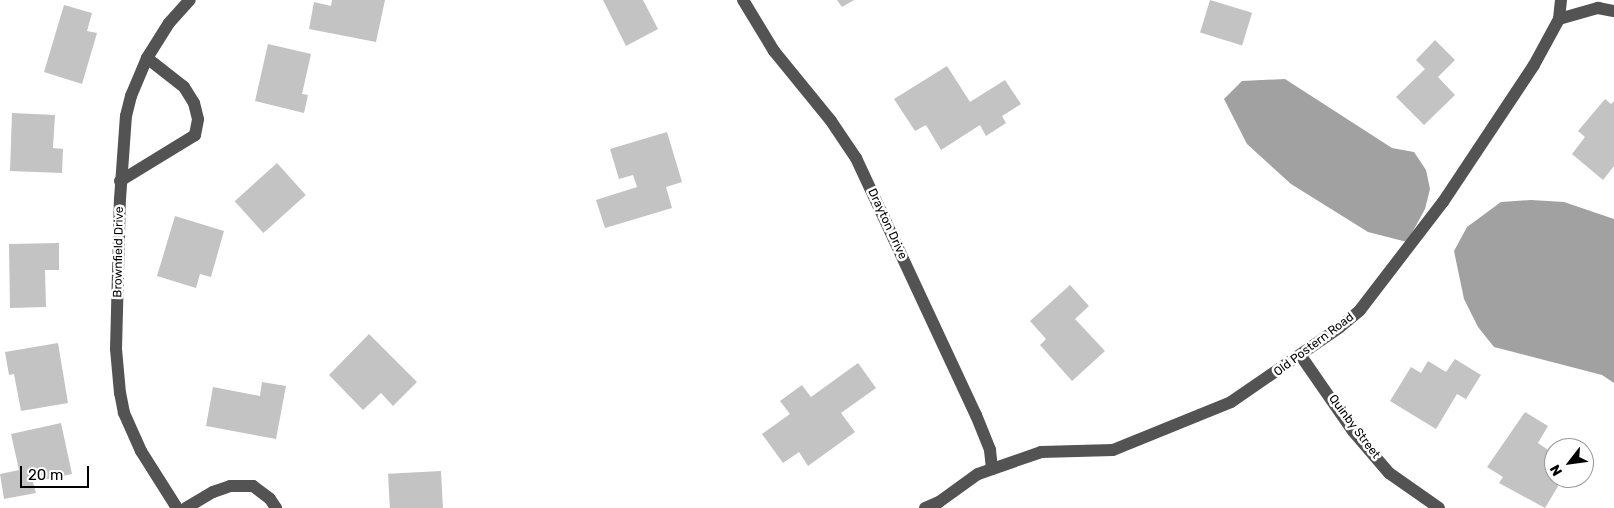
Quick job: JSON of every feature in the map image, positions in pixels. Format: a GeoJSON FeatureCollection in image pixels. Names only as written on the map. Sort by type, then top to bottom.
{"type":"FeatureCollection","features":[{"type":"Feature","properties":{"kind":"street","name":"Brownfield Drive"},"geometry":{"type":"LineString","coordinates":[[177,508],[141,451],[124,413],[120,393],[116,349],[120,181],[126,116],[130,96],[147,58],[169,23],[190,0]]}},
{"type":"Feature","properties":{"kind":"street","name":"Drayton Drive"},"geometry":{"type":"LineString","coordinates":[[743,0],[774,52],[856,158],[976,415],[990,450],[992,469]]}},
{"type":"Feature","properties":{"kind":"street","name":"Old Postern Road"},"geometry":{"type":"LineString","coordinates":[[925,508],[941,505],[978,474],[1041,452],[1112,450],[1231,402],[1301,356],[1360,310],[1412,246],[1529,73],[1559,19],[1561,0]]}},
{"type":"Feature","properties":{"kind":"street"},"geometry":{"type":"LineString","coordinates":[[1559,19],[1598,8],[1614,11]]}},
{"type":"Feature","properties":{"kind":"street"},"geometry":{"type":"LineString","coordinates":[[120,181],[195,135],[198,119],[189,95],[160,66],[147,58]]}},
{"type":"Feature","properties":{"kind":"street","name":"Quinby Street"},"geometry":{"type":"LineString","coordinates":[[1301,356],[1353,431],[1389,473],[1439,508]]}},
{"type":"Feature","properties":{"kind":"street"},"geometry":{"type":"LineString","coordinates":[[186,508],[213,492],[230,486],[253,486],[270,499],[276,508]]}},
{"type":"Feature","properties":{"kind":"shaded area"},"geometry":{"type":"Polygon","coordinates":[[[1285,79],[1392,148],[1414,152],[1426,170],[1430,189],[1425,209],[1407,242],[1368,232],[1291,184],[1247,144],[1224,99],[1242,81],[1285,79]]]}},
{"type":"Feature","properties":{"kind":"shaded area"},"geometry":{"type":"Polygon","coordinates":[[[1531,200],[1564,202],[1614,219],[1614,383],[1602,375],[1494,347],[1478,327],[1464,299],[1454,251],[1467,227],[1501,202],[1531,200]]]}},
{"type":"Feature","properties":{"kind":"building"},"geometry":{"type":"Polygon","coordinates":[[[332,0],[385,0],[376,42],[309,29],[314,2],[331,6],[332,0]]]}},
{"type":"Feature","properties":{"kind":"building"},"geometry":{"type":"Polygon","coordinates":[[[603,0],[643,0],[658,29],[626,46],[603,0]]]}},
{"type":"Feature","properties":{"kind":"building"},"geometry":{"type":"Polygon","coordinates":[[[837,0],[854,0],[842,7],[837,0]]]}},
{"type":"Feature","properties":{"kind":"building"},"geometry":{"type":"Polygon","coordinates":[[[1210,0],[1252,13],[1242,45],[1200,33],[1210,0]]]}},
{"type":"Feature","properties":{"kind":"building"},"geometry":{"type":"Polygon","coordinates":[[[64,5],[92,13],[87,31],[97,33],[82,84],[44,72],[64,5]]]}},
{"type":"Feature","properties":{"kind":"building"},"geometry":{"type":"Polygon","coordinates":[[[1435,40],[1455,60],[1438,77],[1455,95],[1424,125],[1396,97],[1425,69],[1416,60],[1435,40]]]}},
{"type":"Feature","properties":{"kind":"building"},"geometry":{"type":"Polygon","coordinates":[[[268,44],[311,54],[302,94],[308,95],[304,113],[255,101],[268,44]]]}},
{"type":"Feature","properties":{"kind":"building"},"geometry":{"type":"Polygon","coordinates":[[[947,66],[970,102],[1005,80],[1021,104],[1002,116],[1006,123],[986,136],[980,125],[941,150],[926,125],[915,131],[894,99],[947,66]]]}},
{"type":"Feature","properties":{"kind":"building"},"geometry":{"type":"Polygon","coordinates":[[[1605,99],[1611,104],[1614,101],[1614,166],[1603,180],[1572,154],[1585,137],[1578,131],[1605,99]]]}},
{"type":"Feature","properties":{"kind":"building"},"geometry":{"type":"Polygon","coordinates":[[[12,113],[55,115],[53,148],[63,149],[62,173],[10,171],[12,113]]]}},
{"type":"Feature","properties":{"kind":"building"},"geometry":{"type":"Polygon","coordinates":[[[667,132],[682,182],[666,187],[672,208],[605,228],[596,200],[637,187],[633,175],[619,179],[610,149],[667,132]]]}},
{"type":"Feature","properties":{"kind":"building"},"geometry":{"type":"Polygon","coordinates":[[[277,163],[306,195],[263,233],[235,201],[277,163]]]}},
{"type":"Feature","properties":{"kind":"building"},"geometry":{"type":"Polygon","coordinates":[[[175,216],[224,231],[211,277],[200,274],[196,288],[157,276],[175,216]]]}},
{"type":"Feature","properties":{"kind":"building"},"geometry":{"type":"Polygon","coordinates":[[[59,243],[59,270],[45,270],[46,307],[10,308],[9,244],[59,243]]]}},
{"type":"Feature","properties":{"kind":"building"},"geometry":{"type":"Polygon","coordinates":[[[1070,285],[1089,306],[1075,319],[1105,351],[1072,381],[1040,345],[1046,339],[1030,321],[1070,285]]]}},
{"type":"Feature","properties":{"kind":"building"},"geometry":{"type":"Polygon","coordinates":[[[369,334],[417,382],[393,406],[381,393],[363,410],[329,375],[369,334]]]}},
{"type":"Feature","properties":{"kind":"building"},"geometry":{"type":"Polygon","coordinates":[[[58,343],[68,403],[21,411],[14,374],[9,375],[5,352],[58,343]]]}},
{"type":"Feature","properties":{"kind":"building"},"geometry":{"type":"Polygon","coordinates":[[[1455,359],[1481,375],[1466,399],[1457,394],[1436,429],[1390,401],[1411,367],[1421,373],[1428,361],[1446,372],[1455,359]]]}},
{"type":"Feature","properties":{"kind":"building"},"geometry":{"type":"Polygon","coordinates":[[[858,363],[876,388],[841,413],[855,432],[808,466],[799,452],[783,463],[762,434],[790,414],[780,401],[802,385],[811,397],[858,363]]]}},
{"type":"Feature","properties":{"kind":"building"},"geometry":{"type":"Polygon","coordinates":[[[262,382],[286,386],[276,439],[206,426],[213,387],[260,396],[262,382]]]}},
{"type":"Feature","properties":{"kind":"building"},"geometry":{"type":"Polygon","coordinates":[[[1525,412],[1548,426],[1538,443],[1544,447],[1544,488],[1557,488],[1545,508],[1499,483],[1503,477],[1487,467],[1525,412]]]}},
{"type":"Feature","properties":{"kind":"building"},"geometry":{"type":"Polygon","coordinates":[[[61,423],[72,474],[33,482],[36,493],[4,499],[0,474],[19,470],[11,434],[61,423]]]}},
{"type":"Feature","properties":{"kind":"building"},"geometry":{"type":"Polygon","coordinates":[[[441,471],[443,508],[390,508],[388,474],[441,471]]]}}]}
